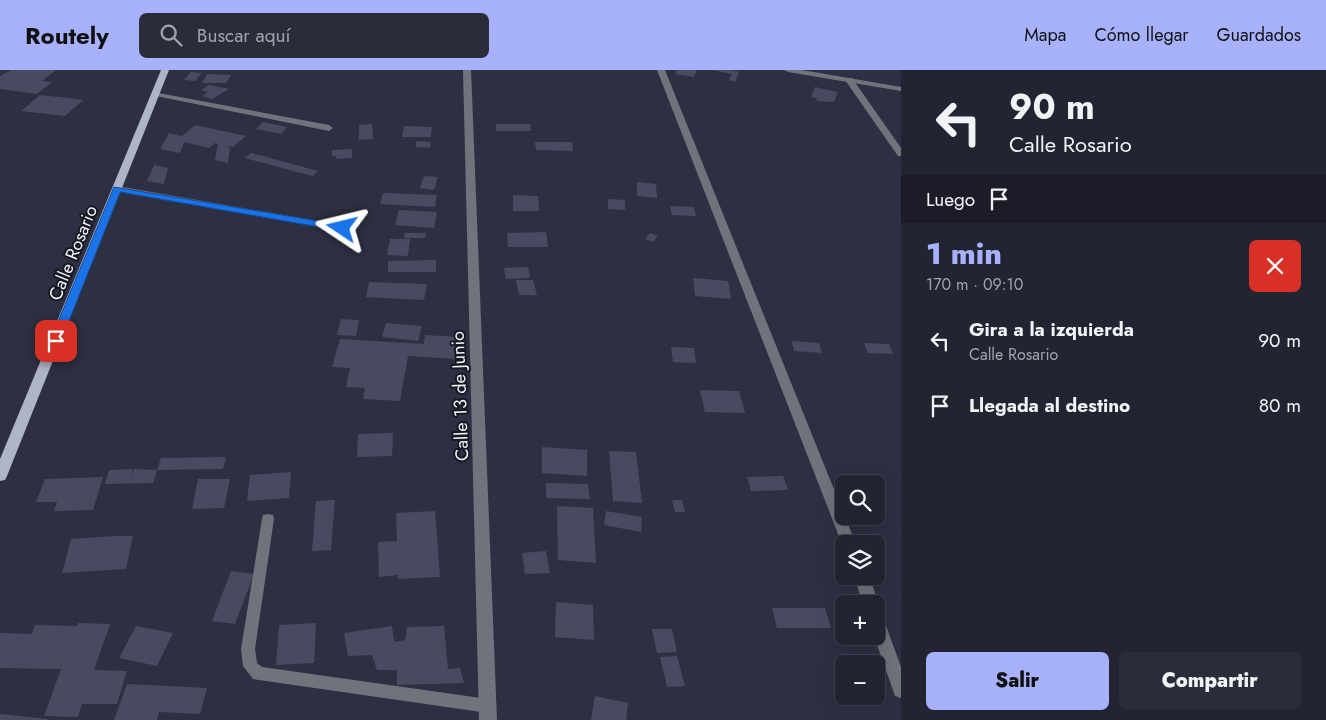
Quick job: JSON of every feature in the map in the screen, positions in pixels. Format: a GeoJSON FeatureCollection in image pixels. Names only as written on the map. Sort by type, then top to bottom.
{"type":"FeatureCollection","features":[{"type":"Feature","properties":{"kind":"main road","name":"Calle Rosario"},"geometry":{"type":"LineString","coordinates":[[0,476],[165,70]]}},
{"type":"Feature","properties":{"kind":"street","name":"Calle 13 de Junio"},"geometry":{"type":"LineString","coordinates":[[467,70],[488,713]]}},
{"type":"Feature","properties":{"kind":"street"},"geometry":{"type":"LineString","coordinates":[[661,70],[845,535]]}},
{"type":"Feature","properties":{"kind":"street"},"geometry":{"type":"LineString","coordinates":[[788,70],[901,89]]}},
{"type":"Feature","properties":{"kind":"street"},"geometry":{"type":"LineString","coordinates":[[156,94],[329,128]]}},
{"type":"Feature","properties":{"kind":"street"},"geometry":{"type":"LineString","coordinates":[[885,645],[901,690]]}},
{"type":"Feature","properties":{"kind":"lane"},"geometry":{"type":"LineString","coordinates":[[849,80],[901,154]]}},
{"type":"Feature","properties":{"kind":"lane"},"geometry":{"type":"LineString","coordinates":[[117,189],[342,228]]}},
{"type":"Feature","properties":{"kind":"lane"},"geometry":{"type":"LineString","coordinates":[[268,519],[248,649],[250,666],[258,674],[488,713]]}},
{"type":"Feature","properties":{"kind":"building"},"geometry":{"type":"Polygon","coordinates":[[[11,70],[56,70],[42,81],[52,82],[37,94],[0,89],[0,76],[11,70]]]}},
{"type":"Feature","properties":{"kind":"building"},"geometry":{"type":"Polygon","coordinates":[[[677,70],[697,70],[694,77],[675,74],[677,70]]]}},
{"type":"Feature","properties":{"kind":"building"},"geometry":{"type":"Polygon","coordinates":[[[712,70],[733,70],[739,72],[735,82],[729,80],[732,74],[712,70]]]}},
{"type":"Feature","properties":{"kind":"building"},"geometry":{"type":"Polygon","coordinates":[[[191,72],[202,73],[195,81],[184,80],[191,72]]]}},
{"type":"Feature","properties":{"kind":"building"},"geometry":{"type":"Polygon","coordinates":[[[207,74],[231,75],[226,83],[202,83],[207,74]]]}},
{"type":"Feature","properties":{"kind":"building"},"geometry":{"type":"Polygon","coordinates":[[[209,85],[229,89],[212,99],[202,96],[208,92],[201,90],[209,85]]]}},
{"type":"Feature","properties":{"kind":"building"},"geometry":{"type":"Polygon","coordinates":[[[815,87],[838,92],[834,102],[816,101],[817,98],[811,97],[815,87]]]}},
{"type":"Feature","properties":{"kind":"building"},"geometry":{"type":"Polygon","coordinates":[[[40,95],[83,100],[65,116],[21,111],[40,95]]]}},
{"type":"Feature","properties":{"kind":"building"},"geometry":{"type":"Polygon","coordinates":[[[263,122],[287,127],[281,134],[256,129],[263,122]]]}},
{"type":"Feature","properties":{"kind":"building"},"geometry":{"type":"Polygon","coordinates":[[[372,124],[373,139],[359,140],[359,125],[372,124]]]}},
{"type":"Feature","properties":{"kind":"building"},"geometry":{"type":"Polygon","coordinates":[[[496,124],[530,124],[531,131],[496,131],[496,124]]]}},
{"type":"Feature","properties":{"kind":"building"},"geometry":{"type":"Polygon","coordinates":[[[195,125],[246,136],[233,147],[223,145],[230,147],[228,163],[215,160],[218,144],[215,143],[209,148],[184,142],[180,153],[160,149],[169,133],[182,136],[195,125]]]}},
{"type":"Feature","properties":{"kind":"building"},"geometry":{"type":"Polygon","coordinates":[[[404,126],[432,127],[431,137],[402,137],[404,126]]]}},
{"type":"Feature","properties":{"kind":"building"},"geometry":{"type":"Polygon","coordinates":[[[416,141],[431,142],[430,148],[416,147],[416,141]]]}},
{"type":"Feature","properties":{"kind":"building"},"geometry":{"type":"Polygon","coordinates":[[[535,142],[572,142],[573,151],[536,150],[535,142]]]}},
{"type":"Feature","properties":{"kind":"building"},"geometry":{"type":"Polygon","coordinates":[[[352,149],[352,158],[336,159],[336,156],[332,156],[332,150],[352,149]]]}},
{"type":"Feature","properties":{"kind":"building"},"geometry":{"type":"Polygon","coordinates":[[[251,153],[318,171],[313,176],[245,158],[251,153]]]}},
{"type":"Feature","properties":{"kind":"building"},"geometry":{"type":"Polygon","coordinates":[[[154,165],[168,168],[164,184],[147,181],[154,165]]]}},
{"type":"Feature","properties":{"kind":"building"},"geometry":{"type":"Polygon","coordinates":[[[424,176],[438,177],[434,190],[420,188],[424,176]]]}},
{"type":"Feature","properties":{"kind":"building"},"geometry":{"type":"Polygon","coordinates":[[[637,182],[656,184],[657,198],[637,196],[637,182]]]}},
{"type":"Feature","properties":{"kind":"building"},"geometry":{"type":"Polygon","coordinates":[[[383,193],[437,195],[435,207],[380,204],[383,193]]]}},
{"type":"Feature","properties":{"kind":"building"},"geometry":{"type":"Polygon","coordinates":[[[513,195],[538,196],[539,211],[513,211],[513,195]]]}},
{"type":"Feature","properties":{"kind":"building"},"geometry":{"type":"Polygon","coordinates":[[[608,199],[625,200],[625,210],[608,209],[608,199]]]}},
{"type":"Feature","properties":{"kind":"building"},"geometry":{"type":"Polygon","coordinates":[[[670,206],[694,207],[696,216],[672,215],[670,206]]]}},
{"type":"Feature","properties":{"kind":"building"},"geometry":{"type":"Polygon","coordinates":[[[399,210],[437,212],[434,228],[395,225],[399,210]]]}},
{"type":"Feature","properties":{"kind":"building"},"geometry":{"type":"Polygon","coordinates":[[[546,232],[548,247],[508,247],[507,233],[546,232]]]}},
{"type":"Feature","properties":{"kind":"building"},"geometry":{"type":"Polygon","coordinates":[[[405,233],[426,233],[425,238],[404,238],[405,233]]]}},
{"type":"Feature","properties":{"kind":"building"},"geometry":{"type":"Polygon","coordinates":[[[650,233],[658,236],[653,242],[645,239],[650,233]]]}},
{"type":"Feature","properties":{"kind":"building"},"geometry":{"type":"Polygon","coordinates":[[[390,239],[410,239],[408,256],[387,255],[390,239]]]}},
{"type":"Feature","properties":{"kind":"building"},"geometry":{"type":"Polygon","coordinates":[[[436,260],[436,272],[388,272],[388,261],[436,260]]]}},
{"type":"Feature","properties":{"kind":"building"},"geometry":{"type":"Polygon","coordinates":[[[528,267],[530,278],[506,279],[504,268],[528,267]]]}},
{"type":"Feature","properties":{"kind":"building"},"geometry":{"type":"Polygon","coordinates":[[[693,278],[728,281],[731,299],[695,296],[693,278]]]}},
{"type":"Feature","properties":{"kind":"building"},"geometry":{"type":"Polygon","coordinates":[[[516,280],[533,280],[537,295],[519,295],[516,280]]]}},
{"type":"Feature","properties":{"kind":"building"},"geometry":{"type":"Polygon","coordinates":[[[369,282],[427,284],[424,300],[366,297],[369,282]]]}},
{"type":"Feature","properties":{"kind":"building"},"geometry":{"type":"Polygon","coordinates":[[[341,319],[359,320],[356,336],[337,335],[341,319]]]}},
{"type":"Feature","properties":{"kind":"building"},"geometry":{"type":"Polygon","coordinates":[[[386,323],[422,326],[418,341],[382,337],[386,323]]]}},
{"type":"Feature","properties":{"kind":"building"},"geometry":{"type":"Polygon","coordinates":[[[425,335],[459,337],[457,359],[408,356],[400,401],[363,399],[365,388],[346,387],[350,368],[332,367],[340,339],[424,344],[425,335]]]}},
{"type":"Feature","properties":{"kind":"building"},"geometry":{"type":"Polygon","coordinates":[[[792,341],[819,343],[822,353],[794,351],[792,341]]]}},
{"type":"Feature","properties":{"kind":"building"},"geometry":{"type":"Polygon","coordinates":[[[864,343],[889,344],[893,354],[868,353],[864,343]]]}},
{"type":"Feature","properties":{"kind":"building"},"geometry":{"type":"Polygon","coordinates":[[[671,347],[694,348],[696,363],[673,362],[671,347]]]}},
{"type":"Feature","properties":{"kind":"building"},"geometry":{"type":"Polygon","coordinates":[[[700,390],[739,391],[745,413],[705,412],[700,390]]]}},
{"type":"Feature","properties":{"kind":"building"},"geometry":{"type":"Polygon","coordinates":[[[393,433],[392,456],[357,457],[358,434],[393,433]]]}},
{"type":"Feature","properties":{"kind":"building"},"geometry":{"type":"Polygon","coordinates":[[[542,447],[587,450],[587,476],[542,473],[542,447]]]}},
{"type":"Feature","properties":{"kind":"building"},"geometry":{"type":"Polygon","coordinates":[[[609,451],[636,452],[642,503],[613,501],[609,451]]]}},
{"type":"Feature","properties":{"kind":"building"},"geometry":{"type":"Polygon","coordinates":[[[226,457],[223,469],[157,470],[161,458],[226,457]]]}},
{"type":"Feature","properties":{"kind":"building"},"geometry":{"type":"Polygon","coordinates":[[[133,469],[130,482],[134,469],[157,470],[153,483],[105,484],[109,470],[133,469]]]}},
{"type":"Feature","properties":{"kind":"building"},"geometry":{"type":"Polygon","coordinates":[[[291,472],[289,498],[247,501],[250,475],[291,472]]]}},
{"type":"Feature","properties":{"kind":"building"},"geometry":{"type":"Polygon","coordinates":[[[783,476],[788,490],[751,491],[747,477],[783,476]]]}},
{"type":"Feature","properties":{"kind":"building"},"geometry":{"type":"Polygon","coordinates":[[[103,477],[93,510],[54,511],[57,502],[36,502],[45,479],[103,477]]]}},
{"type":"Feature","properties":{"kind":"building"},"geometry":{"type":"Polygon","coordinates":[[[198,479],[230,479],[224,508],[192,509],[198,479]]]}},
{"type":"Feature","properties":{"kind":"building"},"geometry":{"type":"Polygon","coordinates":[[[546,483],[588,484],[590,499],[546,498],[546,483]]]}},
{"type":"Feature","properties":{"kind":"building"},"geometry":{"type":"Polygon","coordinates":[[[335,500],[331,550],[312,551],[316,501],[335,500]]]}},
{"type":"Feature","properties":{"kind":"building"},"geometry":{"type":"Polygon","coordinates":[[[672,500],[682,500],[685,512],[675,512],[672,500]]]}},
{"type":"Feature","properties":{"kind":"building"},"geometry":{"type":"Polygon","coordinates":[[[557,506],[593,508],[596,563],[558,560],[557,506]]]}},
{"type":"Feature","properties":{"kind":"building"},"geometry":{"type":"Polygon","coordinates":[[[435,511],[440,577],[398,579],[398,575],[379,577],[378,542],[397,541],[396,513],[435,511]]]}},
{"type":"Feature","properties":{"kind":"building"},"geometry":{"type":"Polygon","coordinates":[[[606,511],[642,517],[641,532],[604,525],[606,511]]]}},
{"type":"Feature","properties":{"kind":"building"},"geometry":{"type":"Polygon","coordinates":[[[133,536],[126,569],[62,573],[71,539],[133,536]]]}},
{"type":"Feature","properties":{"kind":"building"},"geometry":{"type":"Polygon","coordinates":[[[546,551],[550,573],[525,574],[522,553],[546,551]]]}},
{"type":"Feature","properties":{"kind":"building"},"geometry":{"type":"Polygon","coordinates":[[[231,571],[254,574],[235,624],[212,621],[231,571]]]}},
{"type":"Feature","properties":{"kind":"building"},"geometry":{"type":"Polygon","coordinates":[[[556,602],[593,605],[594,640],[555,637],[556,602]]]}},
{"type":"Feature","properties":{"kind":"building"},"geometry":{"type":"Polygon","coordinates":[[[772,608],[825,608],[831,628],[777,628],[772,608]]]}},
{"type":"Feature","properties":{"kind":"building"},"geometry":{"type":"Polygon","coordinates":[[[78,623],[110,624],[94,670],[127,671],[117,704],[82,704],[78,717],[44,716],[61,669],[0,668],[0,633],[32,634],[35,625],[77,626],[78,623]]]}},
{"type":"Feature","properties":{"kind":"building"},"geometry":{"type":"Polygon","coordinates":[[[316,623],[314,663],[276,665],[279,625],[316,623]]]}},
{"type":"Feature","properties":{"kind":"building"},"geometry":{"type":"Polygon","coordinates":[[[136,626],[173,633],[157,666],[119,658],[136,626]]]}},
{"type":"Feature","properties":{"kind":"building"},"geometry":{"type":"Polygon","coordinates":[[[392,626],[394,642],[405,640],[407,627],[444,626],[448,669],[460,668],[464,683],[397,685],[397,670],[377,670],[372,655],[348,656],[344,633],[392,626]]]}},
{"type":"Feature","properties":{"kind":"building"},"geometry":{"type":"Polygon","coordinates":[[[652,629],[672,629],[677,652],[657,653],[652,629]]]}},
{"type":"Feature","properties":{"kind":"building"},"geometry":{"type":"Polygon","coordinates":[[[677,656],[685,686],[667,687],[660,657],[677,656]]]}},
{"type":"Feature","properties":{"kind":"building"},"geometry":{"type":"Polygon","coordinates":[[[127,684],[207,688],[200,714],[159,712],[157,720],[114,720],[127,684]]]}},
{"type":"Feature","properties":{"kind":"building"},"geometry":{"type":"Polygon","coordinates":[[[595,696],[628,703],[626,720],[591,720],[595,696]]]}},
{"type":"Feature","properties":{"kind":"building"},"geometry":{"type":"Polygon","coordinates":[[[0,714],[48,719],[48,720],[0,720],[0,714]]]}},
{"type":"Feature","properties":{"kind":"route"},"geometry":{"type":"LineString","coordinates":[[56,341],[117,189],[342,228]]}}]}
